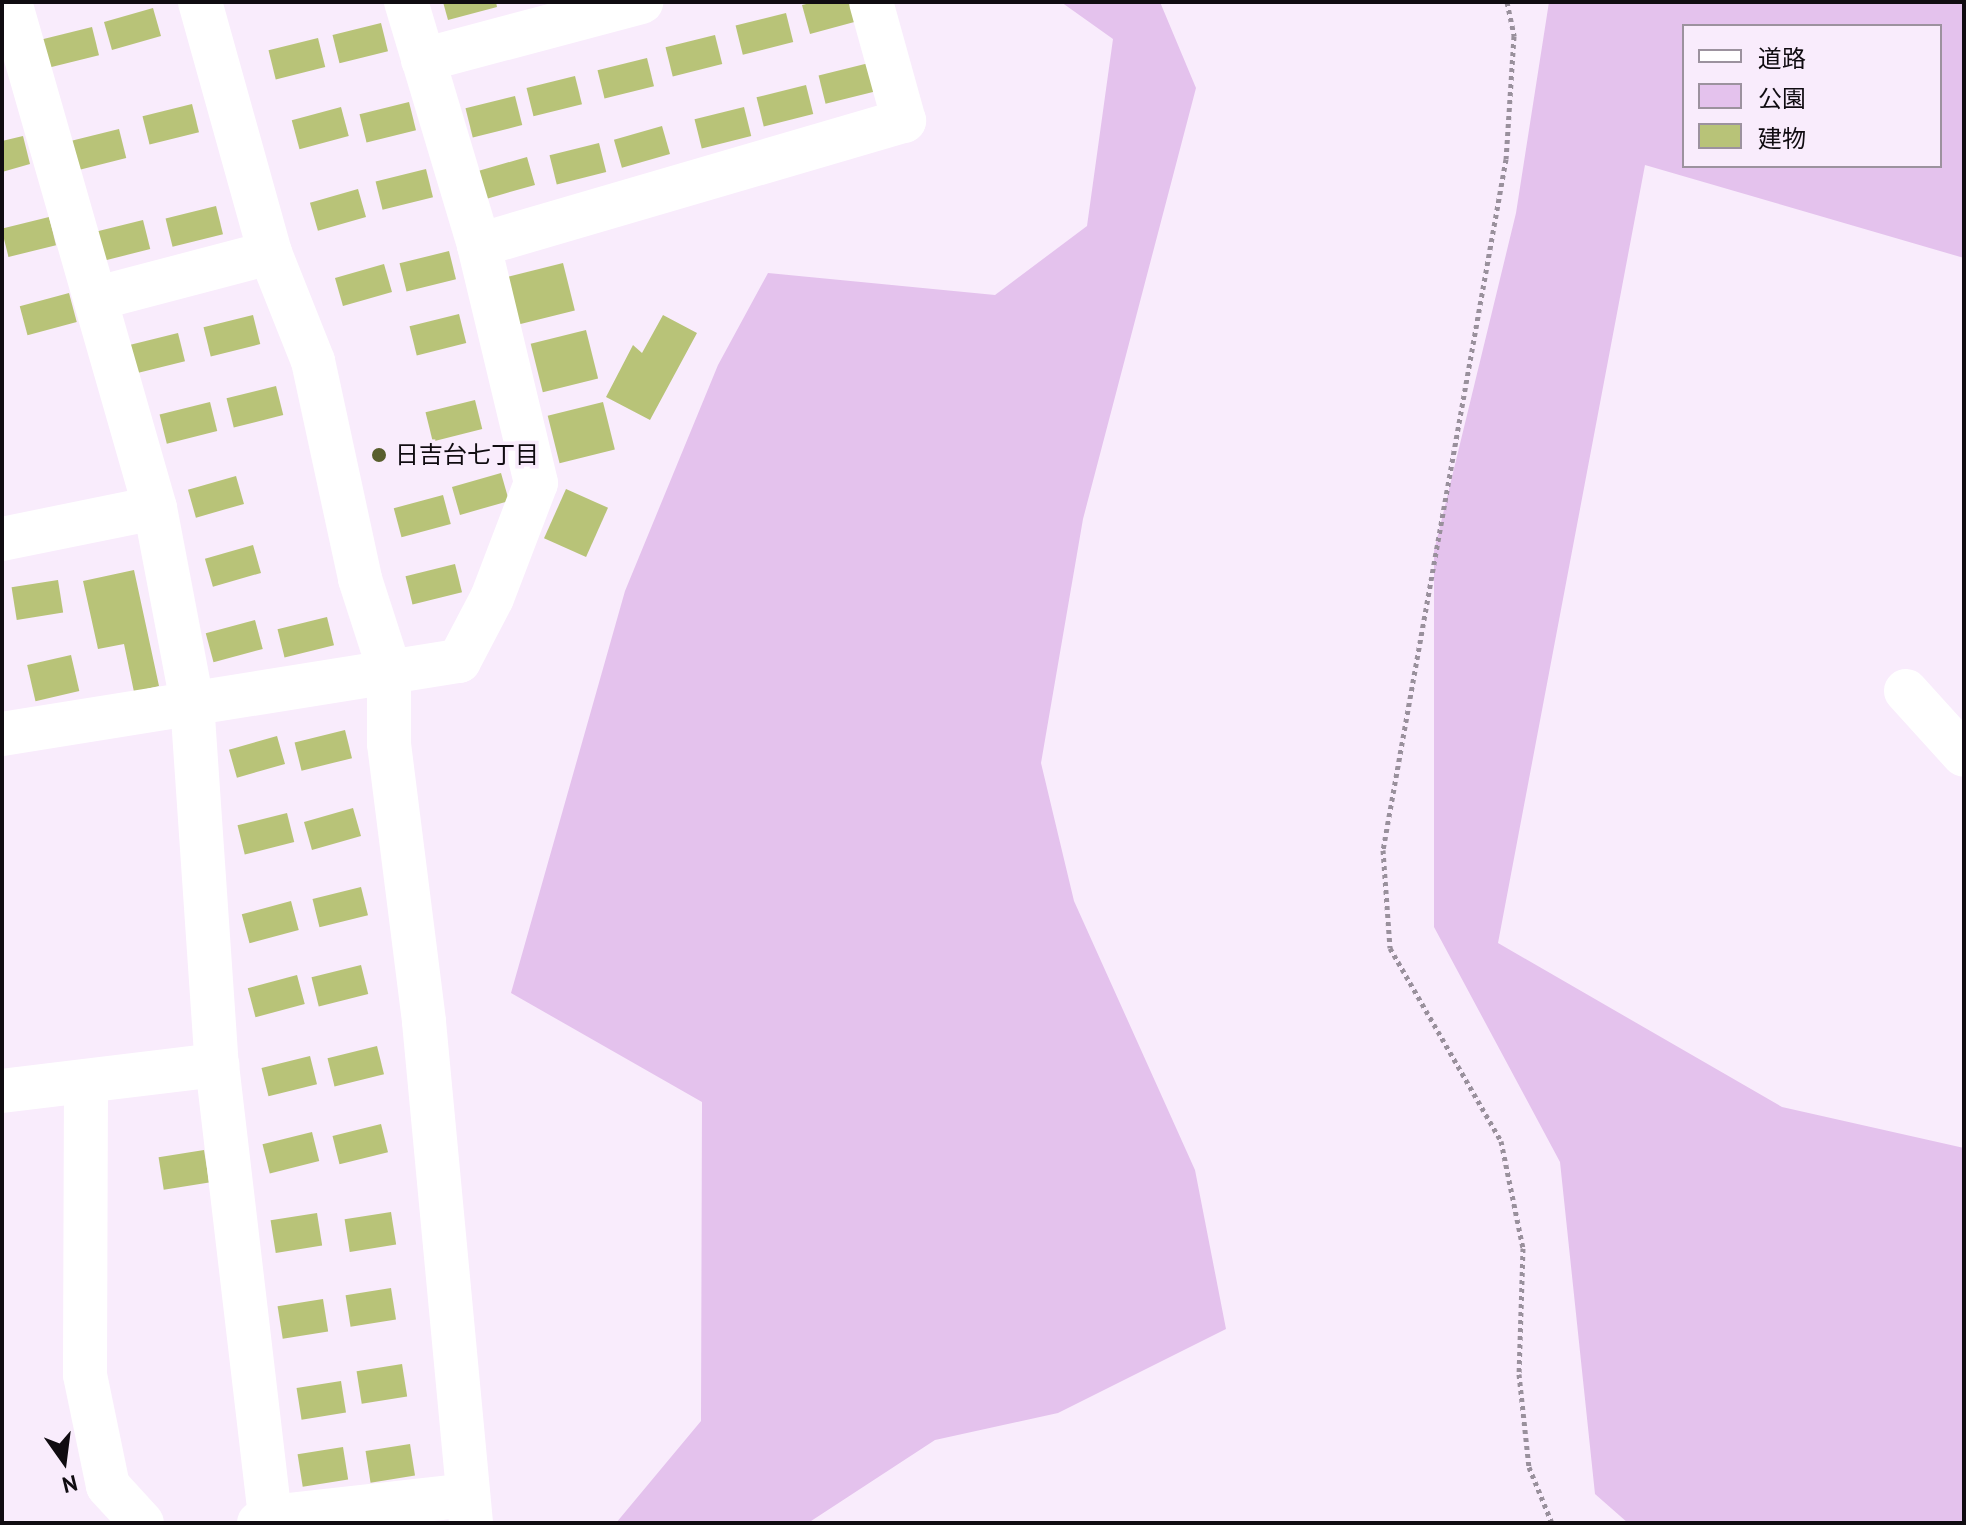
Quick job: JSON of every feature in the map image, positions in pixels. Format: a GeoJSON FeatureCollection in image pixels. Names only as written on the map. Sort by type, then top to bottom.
{"type":"FeatureCollection","features":[{"type":"Feature","properties":{"kind":"street"},"geometry":{"type":"LineString","coordinates":[[10,2],[98,298],[155,508],[192,702],[217,1065],[267,1521],[470,1509],[424,1022],[389,744],[389,669],[360,579],[313,361],[270,253],[200,2]]}},
{"type":"Feature","properties":{"kind":"street"},"geometry":{"type":"LineString","coordinates":[[2,734],[389,669],[459,661],[492,598],[536,483],[479,245],[406,2]]}},
{"type":"Feature","properties":{"kind":"street"},"geometry":{"type":"LineString","coordinates":[[423,60],[641,2]]}},
{"type":"Feature","properties":{"kind":"street"},"geometry":{"type":"LineString","coordinates":[[479,245],[904,121],[871,2]]}},
{"type":"Feature","properties":{"kind":"street"},"geometry":{"type":"LineString","coordinates":[[98,298],[270,253]]}},
{"type":"Feature","properties":{"kind":"street"},"geometry":{"type":"LineString","coordinates":[[2,539],[155,508]]}},
{"type":"Feature","properties":{"kind":"street"},"geometry":{"type":"LineString","coordinates":[[1906,691],[1964,755]]}},
{"type":"Feature","properties":{"kind":"street"},"geometry":{"type":"LineString","coordinates":[[2,1091],[217,1065]]}},
{"type":"Feature","properties":{"kind":"street"},"geometry":{"type":"LineString","coordinates":[[86,1081],[85,1375],[108,1486],[142,1523]]}},
{"type":"Feature","properties":{"kind":"path"},"geometry":{"type":"LineString","coordinates":[[1507,2],[1514,36],[1506,159],[1383,850],[1390,948],[1501,1141],[1523,1248],[1519,1374],[1529,1467],[1552,1523]]}},
{"type":"Feature","properties":{"kind":"green space"},"geometry":{"type":"Polygon","coordinates":[[[1061,2],[1160,2],[1196,88],[1083,519],[1041,763],[1074,901],[1195,1170],[1226,1329],[1058,1413],[935,1440],[808,1523],[616,1523],[701,1421],[702,1102],[511,993],[625,591],[718,365],[768,273],[995,295],[1087,226],[1113,39],[1061,2]]]}},
{"type":"Feature","properties":{"kind":"green space"},"geometry":{"type":"Polygon","coordinates":[[[1549,2],[1964,2],[1964,258],[1645,165],[1498,943],[1782,1107],[1964,1148],[1964,1523],[1628,1523],[1595,1494],[1560,1162],[1434,927],[1434,551],[1516,213],[1549,2]]]}},
{"type":"Feature","properties":{"kind":"building"},"geometry":{"type":"Polygon","coordinates":[[[443,2],[496,2],[497,7],[448,20],[443,2]]]}},
{"type":"Feature","properties":{"kind":"building"},"geometry":{"type":"Polygon","coordinates":[[[853,2],[858,21],[810,34],[802,5],[853,2]]]}},
{"type":"Feature","properties":{"kind":"building"},"geometry":{"type":"Polygon","coordinates":[[[153,8],[161,36],[112,50],[104,22],[153,8]]]}},
{"type":"Feature","properties":{"kind":"building"},"geometry":{"type":"Polygon","coordinates":[[[786,13],[793,42],[743,55],[736,26],[786,13]]]}},
{"type":"Feature","properties":{"kind":"building"},"geometry":{"type":"Polygon","coordinates":[[[381,23],[388,51],[340,63],[332,35],[381,23]]]}},
{"type":"Feature","properties":{"kind":"building"},"geometry":{"type":"Polygon","coordinates":[[[92,27],[99,55],[50,67],[43,39],[92,27]]]}},
{"type":"Feature","properties":{"kind":"building"},"geometry":{"type":"Polygon","coordinates":[[[715,35],[722,64],[673,76],[666,47],[715,35]]]}},
{"type":"Feature","properties":{"kind":"building"},"geometry":{"type":"Polygon","coordinates":[[[318,38],[325,67],[276,79],[269,50],[318,38]]]}},
{"type":"Feature","properties":{"kind":"building"},"geometry":{"type":"Polygon","coordinates":[[[647,58],[654,86],[605,98],[598,70],[647,58]]]}},
{"type":"Feature","properties":{"kind":"building"},"geometry":{"type":"Polygon","coordinates":[[[869,63],[876,91],[826,104],[819,76],[869,63]]]}},
{"type":"Feature","properties":{"kind":"building"},"geometry":{"type":"Polygon","coordinates":[[[575,76],[582,104],[534,116],[526,88],[575,76]]]}},
{"type":"Feature","properties":{"kind":"building"},"geometry":{"type":"Polygon","coordinates":[[[806,85],[813,114],[764,126],[757,97],[806,85]]]}},
{"type":"Feature","properties":{"kind":"building"},"geometry":{"type":"Polygon","coordinates":[[[515,96],[522,125],[473,137],[466,108],[515,96]]]}},
{"type":"Feature","properties":{"kind":"building"},"geometry":{"type":"Polygon","coordinates":[[[409,102],[416,130],[367,142],[360,114],[409,102]]]}},
{"type":"Feature","properties":{"kind":"building"},"geometry":{"type":"Polygon","coordinates":[[[192,104],[199,132],[150,144],[143,116],[192,104]]]}},
{"type":"Feature","properties":{"kind":"building"},"geometry":{"type":"Polygon","coordinates":[[[341,107],[349,136],[300,149],[292,120],[341,107]]]}},
{"type":"Feature","properties":{"kind":"building"},"geometry":{"type":"Polygon","coordinates":[[[744,107],[751,136],[702,148],[695,119],[744,107]]]}},
{"type":"Feature","properties":{"kind":"building"},"geometry":{"type":"Polygon","coordinates":[[[662,126],[670,154],[622,168],[614,140],[662,126]]]}},
{"type":"Feature","properties":{"kind":"building"},"geometry":{"type":"Polygon","coordinates":[[[119,129],[126,158],[76,171],[69,142],[119,129]]]}},
{"type":"Feature","properties":{"kind":"building"},"geometry":{"type":"Polygon","coordinates":[[[23,136],[30,164],[2,172],[2,141],[23,136]]]}},
{"type":"Feature","properties":{"kind":"building"},"geometry":{"type":"Polygon","coordinates":[[[599,143],[606,172],[557,184],[550,155],[599,143]]]}},
{"type":"Feature","properties":{"kind":"building"},"geometry":{"type":"Polygon","coordinates":[[[527,157],[535,185],[487,199],[479,171],[527,157]]]}},
{"type":"Feature","properties":{"kind":"building"},"geometry":{"type":"Polygon","coordinates":[[[426,169],[433,197],[383,210],[376,182],[426,169]]]}},
{"type":"Feature","properties":{"kind":"building"},"geometry":{"type":"Polygon","coordinates":[[[358,189],[366,217],[318,231],[310,203],[358,189]]]}},
{"type":"Feature","properties":{"kind":"building"},"geometry":{"type":"Polygon","coordinates":[[[216,206],[223,234],[173,247],[166,219],[216,206]]]}},
{"type":"Feature","properties":{"kind":"building"},"geometry":{"type":"Polygon","coordinates":[[[49,217],[56,245],[8,257],[2,229],[49,217]]]}},
{"type":"Feature","properties":{"kind":"building"},"geometry":{"type":"Polygon","coordinates":[[[143,220],[150,249],[101,261],[94,232],[143,220]]]}},
{"type":"Feature","properties":{"kind":"building"},"geometry":{"type":"Polygon","coordinates":[[[449,251],[456,279],[407,291],[400,263],[449,251]]]}},
{"type":"Feature","properties":{"kind":"building"},"geometry":{"type":"Polygon","coordinates":[[[563,263],[575,311],[520,324],[508,277],[563,263]]]}},
{"type":"Feature","properties":{"kind":"building"},"geometry":{"type":"Polygon","coordinates":[[[384,264],[392,292],[343,306],[335,278],[384,264]]]}},
{"type":"Feature","properties":{"kind":"building"},"geometry":{"type":"Polygon","coordinates":[[[69,293],[77,322],[28,335],[20,306],[69,293]]]}},
{"type":"Feature","properties":{"kind":"building"},"geometry":{"type":"Polygon","coordinates":[[[459,314],[466,343],[417,355],[410,326],[459,314]]]}},
{"type":"Feature","properties":{"kind":"building"},"geometry":{"type":"Polygon","coordinates":[[[253,315],[260,344],[211,356],[204,327],[253,315]]]}},
{"type":"Feature","properties":{"kind":"building"},"geometry":{"type":"Polygon","coordinates":[[[663,315],[697,333],[650,420],[606,397],[633,345],[642,353],[663,315]]]}},
{"type":"Feature","properties":{"kind":"building"},"geometry":{"type":"Polygon","coordinates":[[[586,330],[598,379],[543,392],[531,344],[586,330]]]}},
{"type":"Feature","properties":{"kind":"building"},"geometry":{"type":"Polygon","coordinates":[[[178,333],[185,361],[137,373],[129,345],[178,333]]]}},
{"type":"Feature","properties":{"kind":"building"},"geometry":{"type":"Polygon","coordinates":[[[276,386],[283,415],[234,427],[227,398],[276,386]]]}},
{"type":"Feature","properties":{"kind":"building"},"geometry":{"type":"Polygon","coordinates":[[[475,400],[482,429],[433,441],[426,412],[475,400]]]}},
{"type":"Feature","properties":{"kind":"building"},"geometry":{"type":"Polygon","coordinates":[[[210,402],[217,431],[167,444],[160,415],[210,402]]]}},
{"type":"Feature","properties":{"kind":"building"},"geometry":{"type":"Polygon","coordinates":[[[603,402],[615,450],[560,463],[548,416],[603,402]]]}},
{"type":"Feature","properties":{"kind":"building"},"geometry":{"type":"Polygon","coordinates":[[[501,473],[509,501],[460,515],[452,487],[501,473]]]}},
{"type":"Feature","properties":{"kind":"building"},"geometry":{"type":"Polygon","coordinates":[[[236,476],[244,504],[196,518],[188,490],[236,476]]]}},
{"type":"Feature","properties":{"kind":"building"},"geometry":{"type":"Polygon","coordinates":[[[566,489],[608,508],[586,557],[544,538],[566,489]]]}},
{"type":"Feature","properties":{"kind":"building"},"geometry":{"type":"Polygon","coordinates":[[[443,495],[451,524],[402,537],[394,508],[443,495]]]}},
{"type":"Feature","properties":{"kind":"building"},"geometry":{"type":"Polygon","coordinates":[[[253,545],[261,573],[213,587],[205,559],[253,545]]]}},
{"type":"Feature","properties":{"kind":"building"},"geometry":{"type":"Polygon","coordinates":[[[455,564],[462,592],[413,604],[406,576],[455,564]]]}},
{"type":"Feature","properties":{"kind":"building"},"geometry":{"type":"Polygon","coordinates":[[[134,570],[159,686],[134,692],[124,644],[98,649],[83,581],[134,570]]]}},
{"type":"Feature","properties":{"kind":"building"},"geometry":{"type":"Polygon","coordinates":[[[58,580],[63,613],[17,620],[12,587],[58,580]]]}},
{"type":"Feature","properties":{"kind":"building"},"geometry":{"type":"Polygon","coordinates":[[[327,617],[334,645],[285,657],[278,629],[327,617]]]}},
{"type":"Feature","properties":{"kind":"building"},"geometry":{"type":"Polygon","coordinates":[[[255,620],[263,649],[214,662],[206,633],[255,620]]]}},
{"type":"Feature","properties":{"kind":"building"},"geometry":{"type":"Polygon","coordinates":[[[71,655],[79,691],[35,701],[27,665],[71,655]]]}},
{"type":"Feature","properties":{"kind":"building"},"geometry":{"type":"Polygon","coordinates":[[[345,730],[352,758],[302,771],[295,743],[345,730]]]}},
{"type":"Feature","properties":{"kind":"building"},"geometry":{"type":"Polygon","coordinates":[[[277,736],[285,764],[237,778],[229,750],[277,736]]]}},
{"type":"Feature","properties":{"kind":"building"},"geometry":{"type":"Polygon","coordinates":[[[353,808],[361,836],[312,850],[304,822],[353,808]]]}},
{"type":"Feature","properties":{"kind":"building"},"geometry":{"type":"Polygon","coordinates":[[[287,813],[294,842],[245,854],[238,825],[287,813]]]}},
{"type":"Feature","properties":{"kind":"building"},"geometry":{"type":"Polygon","coordinates":[[[361,887],[368,915],[320,927],[312,899],[361,887]]]}},
{"type":"Feature","properties":{"kind":"building"},"geometry":{"type":"Polygon","coordinates":[[[291,901],[299,930],[250,943],[242,914],[291,901]]]}},
{"type":"Feature","properties":{"kind":"building"},"geometry":{"type":"Polygon","coordinates":[[[361,965],[368,994],[319,1006],[312,977],[361,965]]]}},
{"type":"Feature","properties":{"kind":"building"},"geometry":{"type":"Polygon","coordinates":[[[297,975],[305,1004],[256,1017],[248,988],[297,975]]]}},
{"type":"Feature","properties":{"kind":"building"},"geometry":{"type":"Polygon","coordinates":[[[377,1046],[384,1074],[335,1086],[328,1058],[377,1046]]]}},
{"type":"Feature","properties":{"kind":"building"},"geometry":{"type":"Polygon","coordinates":[[[310,1056],[317,1084],[269,1096],[261,1068],[310,1056]]]}},
{"type":"Feature","properties":{"kind":"building"},"geometry":{"type":"Polygon","coordinates":[[[381,1124],[388,1152],[340,1164],[332,1136],[381,1124]]]}},
{"type":"Feature","properties":{"kind":"building"},"geometry":{"type":"Polygon","coordinates":[[[312,1132],[319,1161],[270,1173],[263,1144],[312,1132]]]}},
{"type":"Feature","properties":{"kind":"building"},"geometry":{"type":"Polygon","coordinates":[[[204,1150],[209,1183],[164,1190],[159,1157],[204,1150]]]}},
{"type":"Feature","properties":{"kind":"building"},"geometry":{"type":"Polygon","coordinates":[[[391,1212],[396,1245],[350,1252],[345,1219],[391,1212]]]}},
{"type":"Feature","properties":{"kind":"building"},"geometry":{"type":"Polygon","coordinates":[[[317,1213],[322,1246],[276,1253],[271,1220],[317,1213]]]}},
{"type":"Feature","properties":{"kind":"building"},"geometry":{"type":"Polygon","coordinates":[[[391,1288],[396,1320],[351,1327],[346,1295],[391,1288]]]}},
{"type":"Feature","properties":{"kind":"building"},"geometry":{"type":"Polygon","coordinates":[[[323,1299],[328,1332],[283,1339],[278,1306],[323,1299]]]}},
{"type":"Feature","properties":{"kind":"building"},"geometry":{"type":"Polygon","coordinates":[[[402,1364],[407,1397],[362,1404],[357,1371],[402,1364]]]}},
{"type":"Feature","properties":{"kind":"building"},"geometry":{"type":"Polygon","coordinates":[[[341,1381],[346,1413],[302,1420],[297,1388],[341,1381]]]}},
{"type":"Feature","properties":{"kind":"building"},"geometry":{"type":"Polygon","coordinates":[[[410,1444],[415,1476],[371,1483],[366,1451],[410,1444]]]}},
{"type":"Feature","properties":{"kind":"building"},"geometry":{"type":"Polygon","coordinates":[[[343,1447],[348,1480],[303,1487],[298,1454],[343,1447]]]}},
{"type":"Feature","properties":{"kind":"place","name":"日吉台七丁目"},"geometry":{"type":"Point","coordinates":[379,455]}}]}
